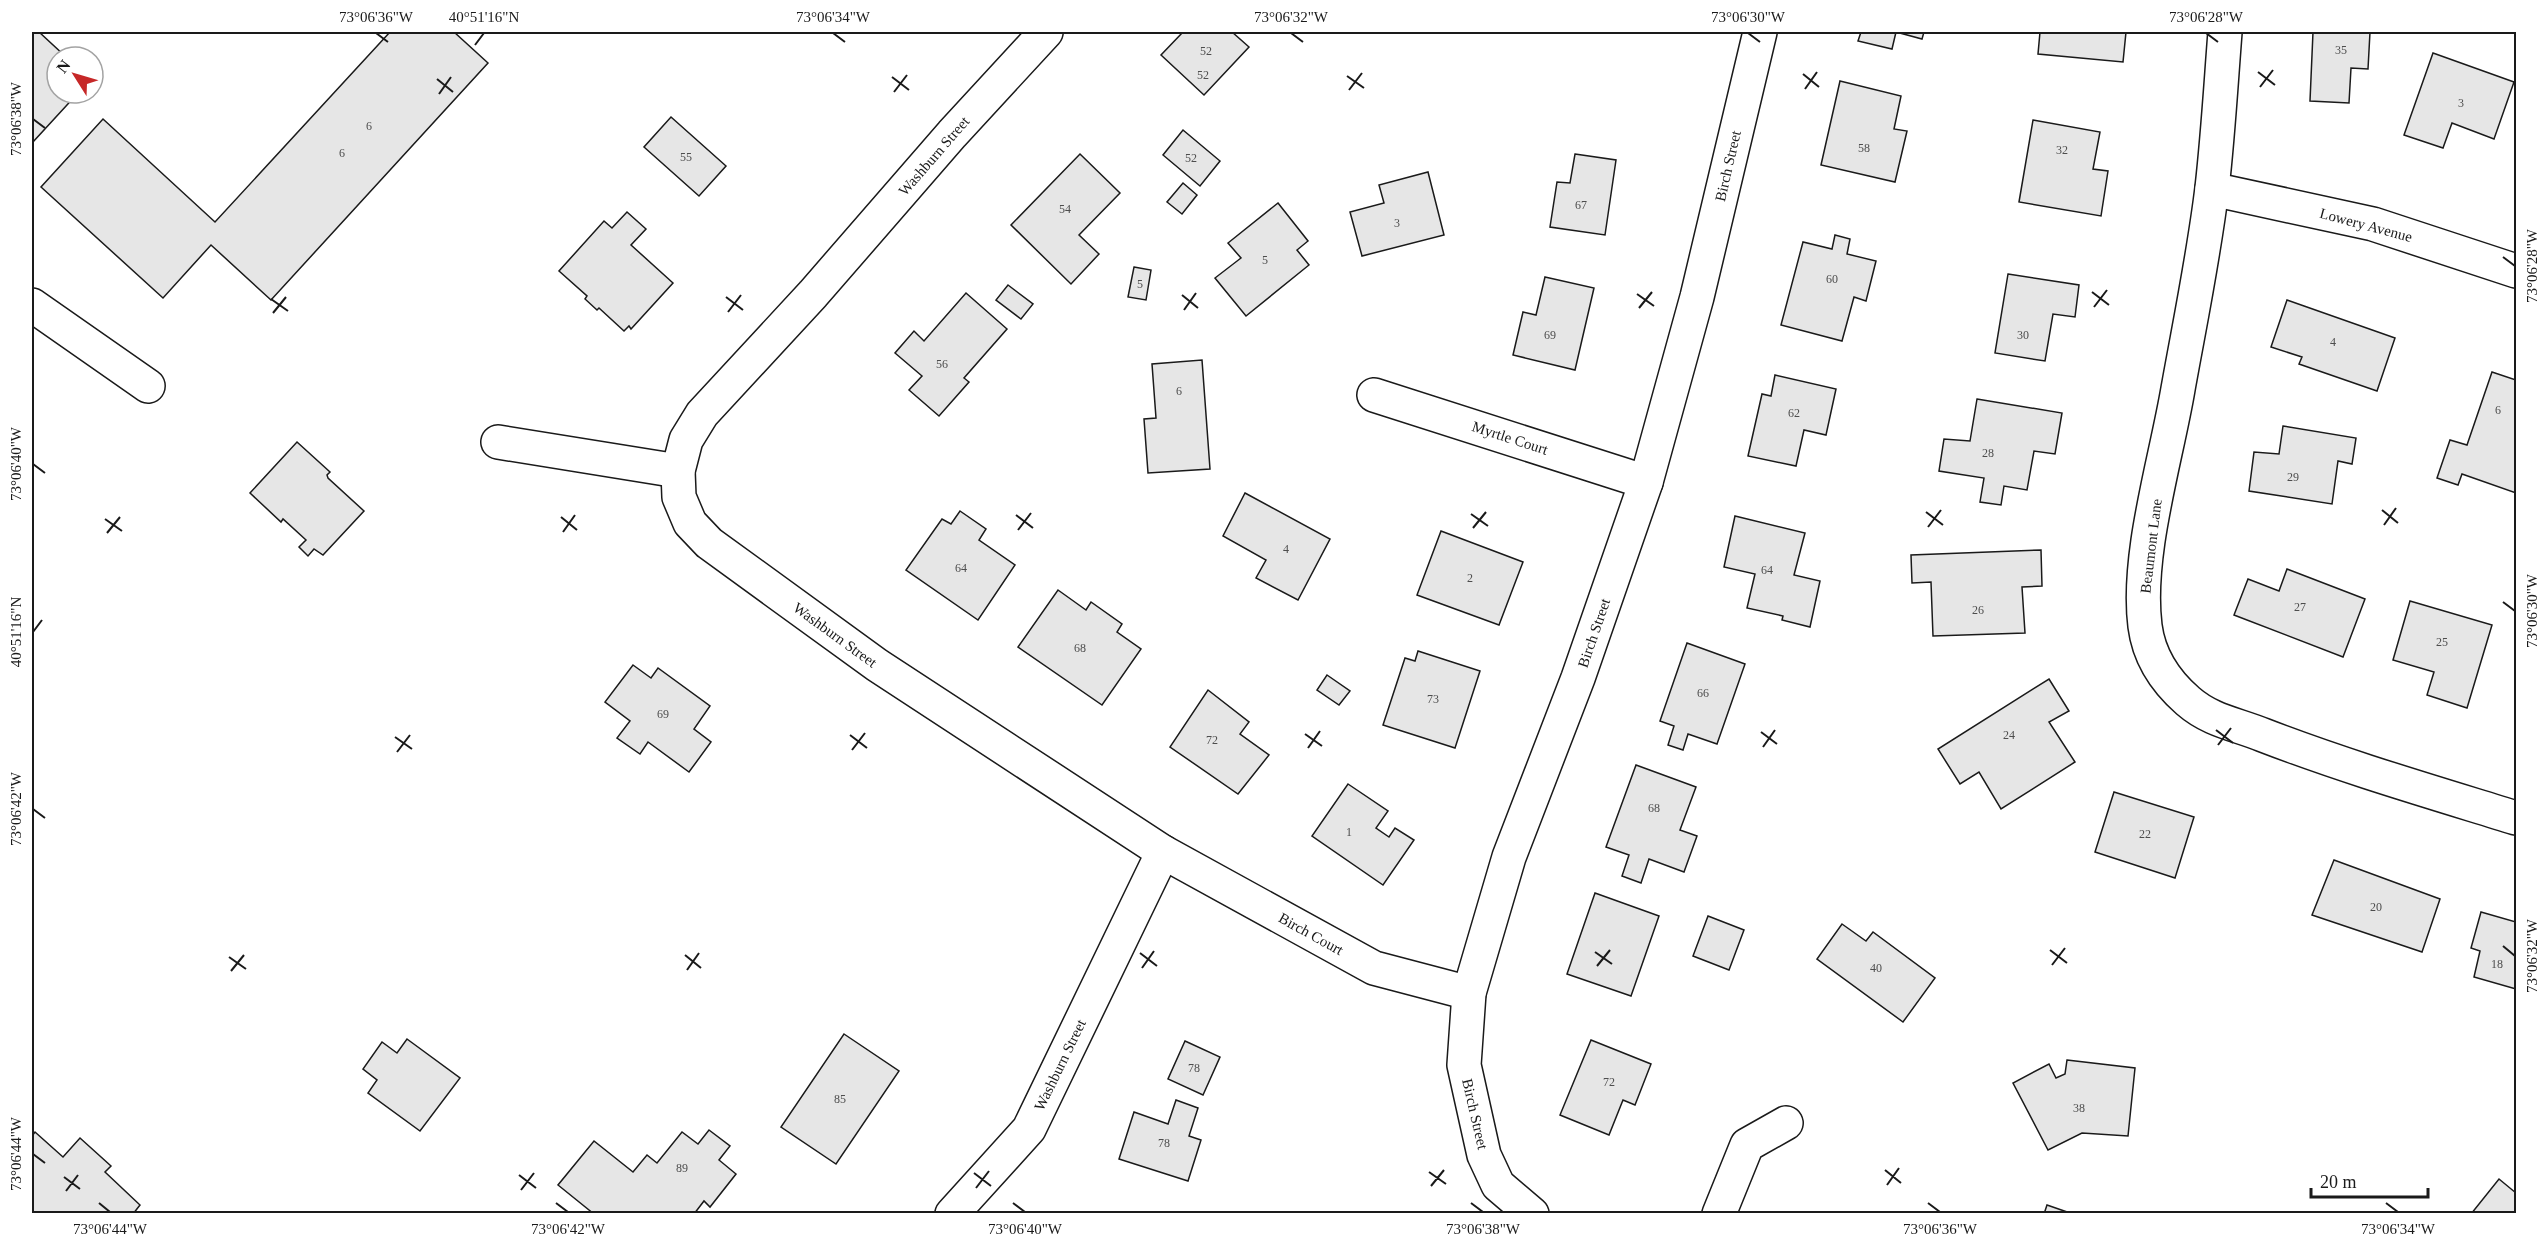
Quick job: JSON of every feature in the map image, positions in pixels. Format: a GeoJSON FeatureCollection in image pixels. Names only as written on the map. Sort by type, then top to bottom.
{"type":"FeatureCollection","features":[{"type":"Feature","properties":{"kind":"street","name":"Washburn Street"},"geometry":{"type":"LineString","coordinates":[[952,1214],[1029,1129],[1163,852],[877,665],[709,543],[690,523],[680,497],[678,471],[686,440],[702,414],[813,294],[952,134],[1046,32]]}},
{"type":"Feature","properties":{"kind":"street","name":"Birch Street"},"geometry":{"type":"LineString","coordinates":[[1532,1214],[1498,1185],[1484,1155],[1464,1065],[1469,993],[1509,857],[1578,678],[1646,482],[1697,297],[1760,32]]}},
{"type":"Feature","properties":{"kind":"street","name":"Beaumont Lane"},"geometry":{"type":"LineString","coordinates":[[2225,32],[2212,189],[2178,391],[2150,535],[2144,588],[2145,626],[2151,654],[2166,679],[2187,701],[2209,717],[2240,726],[2316,755],[2517,818]]}},
{"type":"Feature","properties":{"kind":"street","name":"Lowery Avenue"},"geometry":{"type":"LineString","coordinates":[[2212,189],[2373,224],[2517,272]]}},
{"type":"Feature","properties":{"kind":"street"},"geometry":{"type":"LineString","coordinates":[[32,305],[148,386]]}},
{"type":"Feature","properties":{"kind":"street","name":"Myrtle Court"},"geometry":{"type":"LineString","coordinates":[[1374,395],[1646,482]]}},
{"type":"Feature","properties":{"kind":"street"},"geometry":{"type":"LineString","coordinates":[[498,442],[678,471]]}},
{"type":"Feature","properties":{"kind":"street","name":"Birch Court"},"geometry":{"type":"LineString","coordinates":[[1163,852],[1374,968],[1469,993]]}},
{"type":"Feature","properties":{"kind":"street"},"geometry":{"type":"LineString","coordinates":[[1719,1214],[1747,1145],[1786,1123]]}},
{"type":"Feature","properties":{"kind":"building"},"geometry":{"type":"Polygon","coordinates":[[[32,32],[39,32],[53,45],[45,45],[45,105],[67,105],[32,143],[32,32]]]}},
{"type":"Feature","properties":{"kind":"building"},"geometry":{"type":"Polygon","coordinates":[[[390,32],[454,32],[488,63],[271,300],[211,245],[163,298],[41,187],[103,119],[215,222],[390,32]]]}},
{"type":"Feature","properties":{"kind":"building"},"geometry":{"type":"Polygon","coordinates":[[[1183,32],[1232,32],[1249,47],[1204,95],[1161,55],[1183,32]]]}},
{"type":"Feature","properties":{"kind":"building"},"geometry":{"type":"Polygon","coordinates":[[[1861,32],[1896,32],[1892,49],[1858,41],[1861,32]]]}},
{"type":"Feature","properties":{"kind":"building"},"geometry":{"type":"Polygon","coordinates":[[[1896,32],[1924,32],[1922,39],[1896,32]]]}},
{"type":"Feature","properties":{"kind":"building"},"geometry":{"type":"Polygon","coordinates":[[[2040,32],[2126,32],[2123,62],[2038,54],[2040,32]]]}},
{"type":"Feature","properties":{"kind":"building"},"geometry":{"type":"Polygon","coordinates":[[[2313,32],[2370,32],[2368,69],[2351,68],[2349,103],[2310,101],[2313,32]]]}},
{"type":"Feature","properties":{"kind":"building"},"geometry":{"type":"Polygon","coordinates":[[[2433,53],[2514,82],[2494,139],[2452,123],[2443,148],[2404,135],[2433,53]]]}},
{"type":"Feature","properties":{"kind":"building"},"geometry":{"type":"Polygon","coordinates":[[[1840,81],[1901,96],[1894,129],[1907,131],[1895,182],[1821,165],[1840,81]]]}},
{"type":"Feature","properties":{"kind":"building"},"geometry":{"type":"Polygon","coordinates":[[[671,117],[726,166],[699,196],[644,147],[671,117]]]}},
{"type":"Feature","properties":{"kind":"building"},"geometry":{"type":"Polygon","coordinates":[[[2033,120],[2100,132],[2093,169],[2108,171],[2101,216],[2019,202],[2033,120]]]}},
{"type":"Feature","properties":{"kind":"building"},"geometry":{"type":"Polygon","coordinates":[[[1183,130],[1220,161],[1200,186],[1163,155],[1183,130]]]}},
{"type":"Feature","properties":{"kind":"building"},"geometry":{"type":"Polygon","coordinates":[[[1080,154],[1120,193],[1079,235],[1099,254],[1071,284],[1011,225],[1080,154]]]}},
{"type":"Feature","properties":{"kind":"building"},"geometry":{"type":"Polygon","coordinates":[[[1575,154],[1616,160],[1605,235],[1550,227],[1557,182],[1570,183],[1575,154]]]}},
{"type":"Feature","properties":{"kind":"building"},"geometry":{"type":"Polygon","coordinates":[[[1428,172],[1444,235],[1362,256],[1350,212],[1384,203],[1379,185],[1428,172]]]}},
{"type":"Feature","properties":{"kind":"building"},"geometry":{"type":"Polygon","coordinates":[[[1183,183],[1197,195],[1182,214],[1167,202],[1183,183]]]}},
{"type":"Feature","properties":{"kind":"building"},"geometry":{"type":"Polygon","coordinates":[[[1278,203],[1308,241],[1297,250],[1309,265],[1246,316],[1215,278],[1241,258],[1228,243],[1278,203]]]}},
{"type":"Feature","properties":{"kind":"building"},"geometry":{"type":"Polygon","coordinates":[[[627,212],[646,229],[631,245],[673,283],[631,329],[629,326],[624,331],[599,308],[597,310],[585,299],[587,296],[559,271],[604,221],[612,228],[627,212]]]}},
{"type":"Feature","properties":{"kind":"building"},"geometry":{"type":"Polygon","coordinates":[[[1835,235],[1850,239],[1847,254],[1876,261],[1866,301],[1854,297],[1842,341],[1781,325],[1803,242],[1832,249],[1835,235]]]}},
{"type":"Feature","properties":{"kind":"building"},"geometry":{"type":"Polygon","coordinates":[[[1134,267],[1151,270],[1146,300],[1128,297],[1134,267]]]}},
{"type":"Feature","properties":{"kind":"building"},"geometry":{"type":"Polygon","coordinates":[[[2008,274],[2079,285],[2075,317],[2053,314],[2045,361],[1995,353],[2008,274]]]}},
{"type":"Feature","properties":{"kind":"building"},"geometry":{"type":"Polygon","coordinates":[[[1545,277],[1594,288],[1575,370],[1513,355],[1523,312],[1536,315],[1545,277]]]}},
{"type":"Feature","properties":{"kind":"building"},"geometry":{"type":"Polygon","coordinates":[[[1008,285],[1033,304],[1021,319],[996,300],[1008,285]]]}},
{"type":"Feature","properties":{"kind":"building"},"geometry":{"type":"Polygon","coordinates":[[[966,293],[1007,329],[964,378],[969,382],[939,416],[909,390],[922,376],[895,353],[914,331],[924,341],[966,293]]]}},
{"type":"Feature","properties":{"kind":"building"},"geometry":{"type":"Polygon","coordinates":[[[2287,300],[2395,338],[2377,391],[2299,364],[2302,357],[2271,347],[2287,300]]]}},
{"type":"Feature","properties":{"kind":"building"},"geometry":{"type":"Polygon","coordinates":[[[1202,360],[1210,469],[1148,473],[1144,419],[1156,418],[1152,364],[1202,360]]]}},
{"type":"Feature","properties":{"kind":"building"},"geometry":{"type":"Polygon","coordinates":[[[2492,372],[2516,380],[2516,493],[2462,474],[2458,485],[2437,478],[2450,440],[2467,445],[2492,372]]]}},
{"type":"Feature","properties":{"kind":"building"},"geometry":{"type":"Polygon","coordinates":[[[1775,375],[1836,389],[1826,435],[1804,430],[1796,466],[1748,456],[1762,394],[1771,396],[1775,375]]]}},
{"type":"Feature","properties":{"kind":"building"},"geometry":{"type":"Polygon","coordinates":[[[1977,399],[2062,413],[2055,454],[2034,451],[2027,490],[2004,486],[2001,505],[1980,502],[1984,478],[1939,471],[1944,439],[1970,441],[1977,399]]]}},
{"type":"Feature","properties":{"kind":"building"},"geometry":{"type":"Polygon","coordinates":[[[2283,426],[2356,438],[2352,464],[2338,461],[2332,504],[2249,491],[2254,452],[2279,454],[2283,426]]]}},
{"type":"Feature","properties":{"kind":"building"},"geometry":{"type":"Polygon","coordinates":[[[297,442],[330,472],[327,475],[328,478],[364,511],[323,555],[314,549],[308,556],[299,547],[306,540],[283,519],[281,522],[250,493],[297,442]]]}},
{"type":"Feature","properties":{"kind":"building"},"geometry":{"type":"Polygon","coordinates":[[[1245,493],[1330,539],[1298,600],[1256,578],[1266,560],[1223,536],[1245,493]]]}},
{"type":"Feature","properties":{"kind":"building"},"geometry":{"type":"Polygon","coordinates":[[[960,511],[986,529],[979,540],[1015,565],[978,620],[906,570],[942,519],[951,524],[960,511]]]}},
{"type":"Feature","properties":{"kind":"building"},"geometry":{"type":"Polygon","coordinates":[[[1735,516],[1805,533],[1794,575],[1820,581],[1810,627],[1782,620],[1783,616],[1747,608],[1755,574],[1724,567],[1735,516]]]}},
{"type":"Feature","properties":{"kind":"building"},"geometry":{"type":"Polygon","coordinates":[[[1441,531],[1523,562],[1499,625],[1417,595],[1441,531]]]}},
{"type":"Feature","properties":{"kind":"building"},"geometry":{"type":"Polygon","coordinates":[[[2041,550],[2042,586],[2022,587],[2025,633],[1933,636],[1931,582],[1912,583],[1911,555],[2041,550]]]}},
{"type":"Feature","properties":{"kind":"building"},"geometry":{"type":"Polygon","coordinates":[[[2287,569],[2365,599],[2343,657],[2234,615],[2248,579],[2279,591],[2287,569]]]}},
{"type":"Feature","properties":{"kind":"building"},"geometry":{"type":"Polygon","coordinates":[[[1058,590],[1086,610],[1091,602],[1122,624],[1117,632],[1141,649],[1102,705],[1018,647],[1058,590]]]}},
{"type":"Feature","properties":{"kind":"building"},"geometry":{"type":"Polygon","coordinates":[[[2410,601],[2492,625],[2467,708],[2427,695],[2434,672],[2393,660],[2410,601]]]}},
{"type":"Feature","properties":{"kind":"building"},"geometry":{"type":"Polygon","coordinates":[[[1687,643],[1745,664],[1717,744],[1688,734],[1683,750],[1668,745],[1674,726],[1660,721],[1687,643]]]}},
{"type":"Feature","properties":{"kind":"building"},"geometry":{"type":"Polygon","coordinates":[[[1418,651],[1480,671],[1455,748],[1383,725],[1405,658],[1415,661],[1418,651]]]}},
{"type":"Feature","properties":{"kind":"building"},"geometry":{"type":"Polygon","coordinates":[[[633,665],[651,678],[658,668],[710,706],[694,729],[711,742],[689,772],[648,742],[640,754],[617,738],[630,721],[605,702],[633,665]]]}},
{"type":"Feature","properties":{"kind":"building"},"geometry":{"type":"Polygon","coordinates":[[[1327,675],[1350,691],[1339,705],[1317,690],[1327,675]]]}},
{"type":"Feature","properties":{"kind":"building"},"geometry":{"type":"Polygon","coordinates":[[[2049,679],[2069,711],[2049,722],[2075,762],[2001,809],[1979,772],[1960,784],[1938,749],[2049,679]]]}},
{"type":"Feature","properties":{"kind":"building"},"geometry":{"type":"Polygon","coordinates":[[[1208,690],[1249,722],[1240,734],[1269,755],[1238,794],[1170,747],[1208,690]]]}},
{"type":"Feature","properties":{"kind":"building"},"geometry":{"type":"Polygon","coordinates":[[[1636,765],[1696,787],[1680,830],[1697,836],[1684,872],[1649,859],[1641,883],[1622,876],[1629,855],[1606,847],[1636,765]]]}},
{"type":"Feature","properties":{"kind":"building"},"geometry":{"type":"Polygon","coordinates":[[[1348,784],[1388,811],[1376,828],[1389,837],[1395,828],[1414,840],[1383,885],[1312,836],[1348,784]]]}},
{"type":"Feature","properties":{"kind":"building"},"geometry":{"type":"Polygon","coordinates":[[[2114,792],[2194,817],[2175,878],[2095,852],[2114,792]]]}},
{"type":"Feature","properties":{"kind":"building"},"geometry":{"type":"Polygon","coordinates":[[[2334,860],[2440,899],[2422,952],[2312,915],[2334,860]]]}},
{"type":"Feature","properties":{"kind":"building"},"geometry":{"type":"Polygon","coordinates":[[[1595,893],[1659,916],[1631,996],[1567,974],[1595,893]]]}},
{"type":"Feature","properties":{"kind":"building"},"geometry":{"type":"Polygon","coordinates":[[[2481,912],[2516,922],[2516,989],[2474,977],[2480,951],[2471,948],[2481,912]]]}},
{"type":"Feature","properties":{"kind":"building"},"geometry":{"type":"Polygon","coordinates":[[[1708,916],[1744,930],[1729,970],[1693,956],[1708,916]]]}},
{"type":"Feature","properties":{"kind":"building"},"geometry":{"type":"Polygon","coordinates":[[[1842,924],[1866,941],[1873,932],[1935,978],[1903,1022],[1817,959],[1842,924]]]}},
{"type":"Feature","properties":{"kind":"building"},"geometry":{"type":"Polygon","coordinates":[[[844,1034],[899,1071],[836,1164],[781,1127],[844,1034]]]}},
{"type":"Feature","properties":{"kind":"building"},"geometry":{"type":"Polygon","coordinates":[[[407,1039],[460,1078],[420,1131],[368,1093],[377,1080],[363,1069],[382,1042],[397,1053],[407,1039]]]}},
{"type":"Feature","properties":{"kind":"building"},"geometry":{"type":"Polygon","coordinates":[[[1591,1040],[1651,1064],[1635,1105],[1623,1100],[1609,1135],[1560,1115],[1591,1040]]]}},
{"type":"Feature","properties":{"kind":"building"},"geometry":{"type":"Polygon","coordinates":[[[1185,1041],[1220,1057],[1203,1095],[1168,1079],[1185,1041]]]}},
{"type":"Feature","properties":{"kind":"building"},"geometry":{"type":"Polygon","coordinates":[[[2067,1060],[2135,1068],[2128,1136],[2082,1133],[2048,1150],[2013,1083],[2049,1064],[2056,1078],[2065,1074],[2067,1060]]]}},
{"type":"Feature","properties":{"kind":"building"},"geometry":{"type":"Polygon","coordinates":[[[1176,1100],[1198,1108],[1189,1136],[1201,1140],[1188,1181],[1119,1159],[1134,1112],[1168,1124],[1176,1100]]]}},
{"type":"Feature","properties":{"kind":"building"},"geometry":{"type":"Polygon","coordinates":[[[709,1130],[730,1146],[719,1160],[736,1174],[710,1207],[704,1201],[694,1214],[594,1214],[558,1185],[594,1141],[633,1172],[647,1155],[657,1163],[682,1132],[698,1144],[709,1130]]]}},
{"type":"Feature","properties":{"kind":"building"},"geometry":{"type":"Polygon","coordinates":[[[35,1132],[63,1157],[80,1138],[111,1166],[105,1172],[140,1205],[133,1214],[32,1214],[32,1136],[35,1132]]]}},
{"type":"Feature","properties":{"kind":"building"},"geometry":{"type":"Polygon","coordinates":[[[2499,1179],[2516,1193],[2516,1214],[2471,1214],[2499,1179]]]}},
{"type":"Feature","properties":{"kind":"building"},"geometry":{"type":"Polygon","coordinates":[[[2047,1205],[2073,1214],[2044,1214],[2047,1205]]]}}]}
